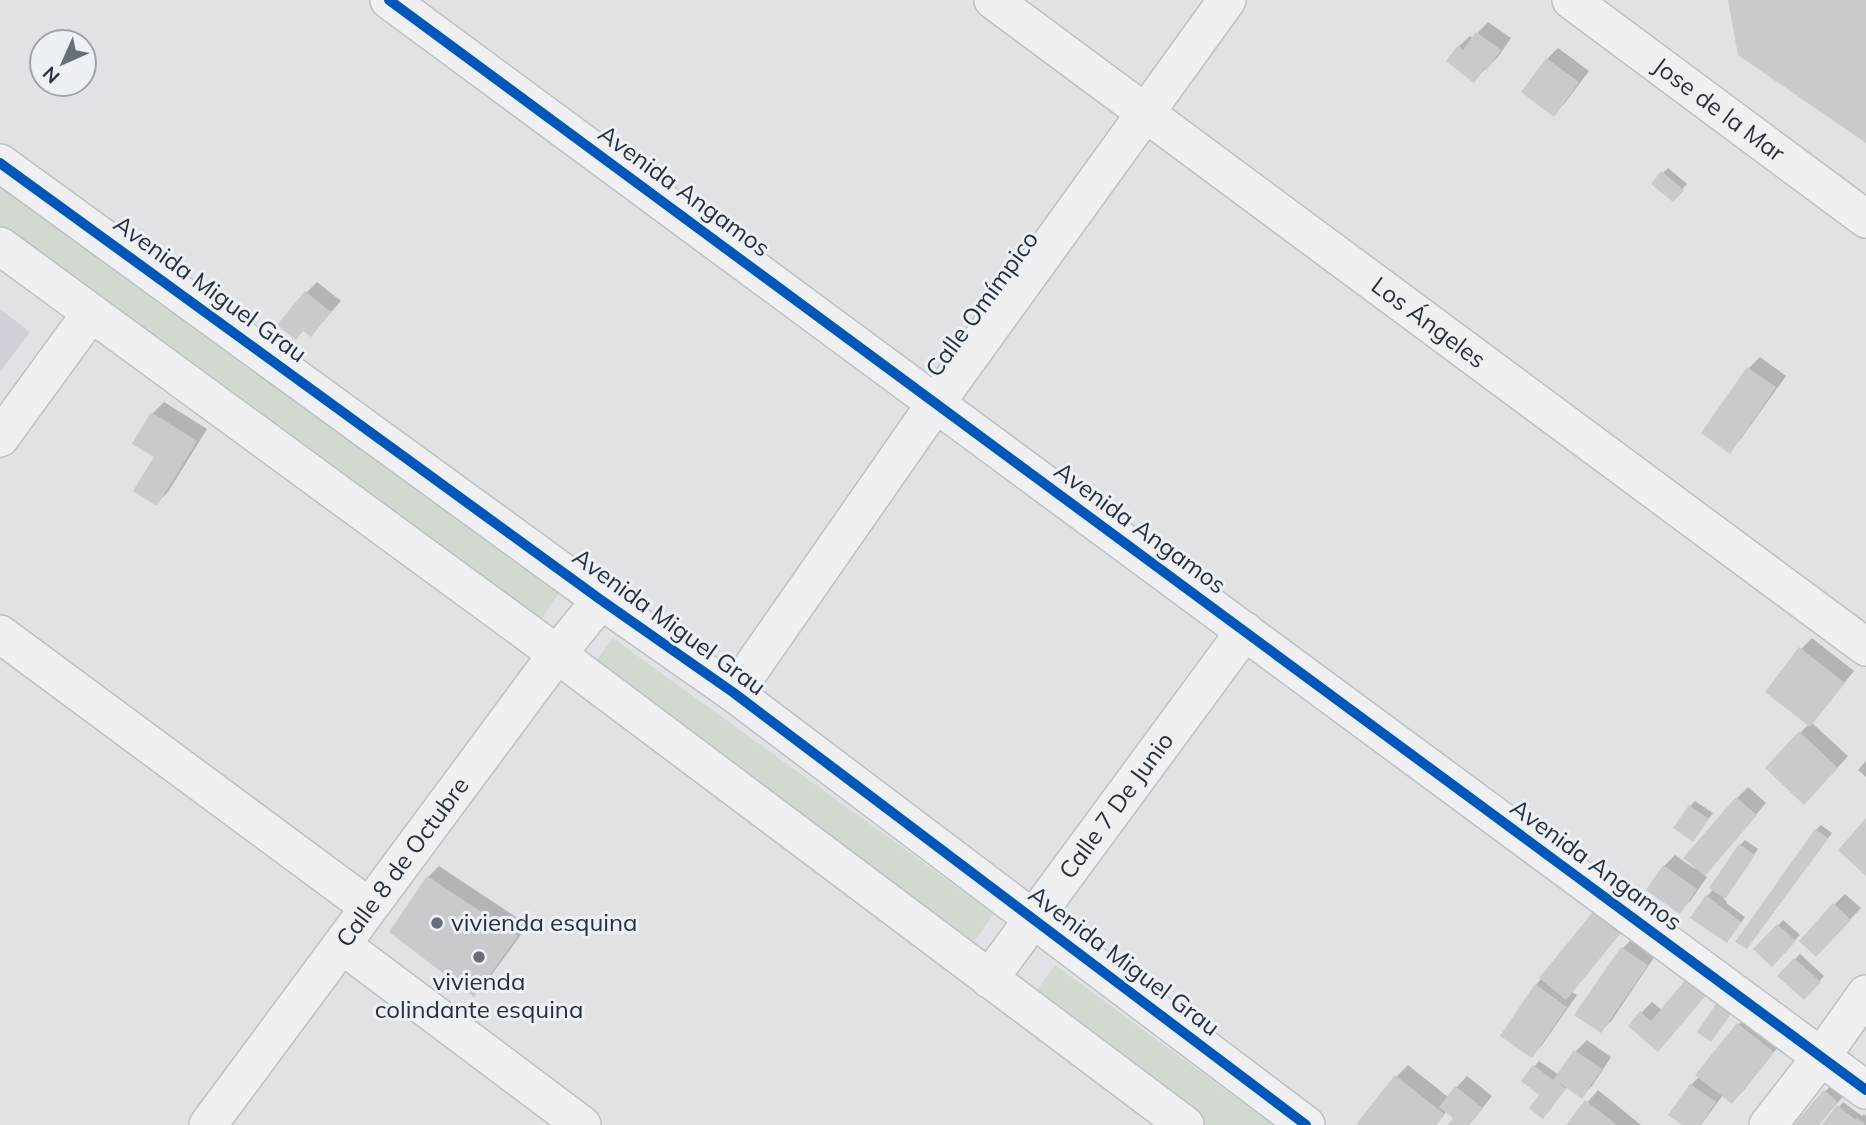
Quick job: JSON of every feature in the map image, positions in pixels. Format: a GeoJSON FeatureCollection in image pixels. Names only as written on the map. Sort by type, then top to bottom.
{"type":"FeatureCollection","features":[{"type":"Feature","properties":{"kind":"street","name":"Avenida Angamos"},"geometry":{"type":"LineString","coordinates":[[389,0],[1866,1090]]}},
{"type":"Feature","properties":{"kind":"street","name":"Los Ángeles"},"geometry":{"type":"LineString","coordinates":[[993,0],[1866,647]]}},
{"type":"Feature","properties":{"kind":"street","name":"Calle Omímpico"},"geometry":{"type":"LineString","coordinates":[[734,693],[936,403],[1227,0]]}},
{"type":"Feature","properties":{"kind":"street","name":"Jose de la Mar"},"geometry":{"type":"LineString","coordinates":[[1570,0],[1866,219]]}},
{"type":"Feature","properties":{"kind":"street","name":"Avenida Miguel Grau"},"geometry":{"type":"LineString","coordinates":[[0,163],[601,600],[734,693],[1306,1125]]}},
{"type":"Feature","properties":{"kind":"street"},"geometry":{"type":"LineString","coordinates":[[0,246],[557,654],[1185,1125]]}},
{"type":"Feature","properties":{"kind":"street"},"geometry":{"type":"LineString","coordinates":[[0,438],[91,313]]}},
{"type":"Feature","properties":{"kind":"street","name":"Calle 8 de Octubre"},"geometry":{"type":"LineString","coordinates":[[208,1125],[557,654],[601,600]]}},
{"type":"Feature","properties":{"kind":"street","name":"Calle 7 De Junio"},"geometry":{"type":"LineString","coordinates":[[989,979],[1245,631]]}},
{"type":"Feature","properties":{"kind":"street"},"geometry":{"type":"LineString","coordinates":[[0,634],[369,907]]}},
{"type":"Feature","properties":{"kind":"street"},"geometry":{"type":"LineString","coordinates":[[342,944],[582,1125]]}},
{"type":"Feature","properties":{"kind":"street"},"geometry":{"type":"LineString","coordinates":[[1768,1125],[1866,994]]}},
{"type":"Feature","properties":{"kind":"shaded area"},"geometry":{"type":"Polygon","coordinates":[[[0,187],[559,593],[538,623],[0,231],[0,187]]]}},
{"type":"Feature","properties":{"kind":"shaded area"},"geometry":{"type":"Polygon","coordinates":[[[0,309],[30,332],[0,372],[0,309]]]}},
{"type":"Feature","properties":{"kind":"shaded area"},"geometry":{"type":"Polygon","coordinates":[[[613,638],[994,914],[974,941],[593,665],[613,638]]]}},
{"type":"Feature","properties":{"kind":"shaded area"},"geometry":{"type":"Polygon","coordinates":[[[1055,965],[1273,1125],[1205,1125],[1033,996],[1055,965]]]}},
{"type":"Feature","properties":{"kind":"building"},"geometry":{"type":"Polygon","coordinates":[[[1728,0],[1866,0],[1866,143],[1738,55],[1728,0]]]}},
{"type":"Feature","properties":{"kind":"building"},"geometry":{"type":"Polygon","coordinates":[[[1476,32],[1501,50],[1474,83],[1446,61],[1458,45],[1463,50],[1476,32]]]}},
{"type":"Feature","properties":{"kind":"building"},"geometry":{"type":"Polygon","coordinates":[[[1546,58],[1579,82],[1554,117],[1521,92],[1546,58]]]}},
{"type":"Feature","properties":{"kind":"building"},"geometry":{"type":"Polygon","coordinates":[[[1661,171],[1684,190],[1673,202],[1651,184],[1661,171]]]}},
{"type":"Feature","properties":{"kind":"building"},"geometry":{"type":"Polygon","coordinates":[[[305,291],[331,312],[311,337],[303,331],[296,340],[277,325],[305,291]]]}},
{"type":"Feature","properties":{"kind":"building"},"geometry":{"type":"Polygon","coordinates":[[[1747,367],[1776,387],[1730,454],[1701,433],[1747,367]]]}},
{"type":"Feature","properties":{"kind":"building"},"geometry":{"type":"Polygon","coordinates":[[[151,412],[197,441],[157,506],[133,491],[154,457],[132,444],[151,412]]]}},
{"type":"Feature","properties":{"kind":"building"},"geometry":{"type":"Polygon","coordinates":[[[1799,647],[1845,683],[1810,727],[1765,692],[1799,647]]]}},
{"type":"Feature","properties":{"kind":"building"},"geometry":{"type":"Polygon","coordinates":[[[1799,731],[1838,768],[1804,805],[1765,768],[1799,731]]]}},
{"type":"Feature","properties":{"kind":"building"},"geometry":{"type":"Polygon","coordinates":[[[1736,797],[1757,815],[1705,876],[1683,858],[1736,797]]]}},
{"type":"Feature","properties":{"kind":"building"},"geometry":{"type":"Polygon","coordinates":[[[1689,805],[1709,819],[1693,842],[1673,828],[1689,805]]]}},
{"type":"Feature","properties":{"kind":"building"},"geometry":{"type":"Polygon","coordinates":[[[1866,818],[1866,876],[1838,850],[1866,818]]]}},
{"type":"Feature","properties":{"kind":"building"},"geometry":{"type":"Polygon","coordinates":[[[1815,829],[1828,838],[1747,949],[1735,942],[1815,829]]]}},
{"type":"Feature","properties":{"kind":"building"},"geometry":{"type":"Polygon","coordinates":[[[1739,844],[1755,855],[1725,899],[1709,888],[1739,844]]]}},
{"type":"Feature","properties":{"kind":"building"},"geometry":{"type":"Polygon","coordinates":[[[1663,865],[1697,889],[1680,914],[1646,890],[1663,865]]]}},
{"type":"Feature","properties":{"kind":"building","name":"vivienda esquina"},"geometry":{"type":"Polygon","coordinates":[[[427,876],[518,936],[474,997],[389,932],[427,876]]]}},
{"type":"Feature","properties":{"kind":"building"},"geometry":{"type":"Polygon","coordinates":[[[1706,895],[1741,922],[1727,943],[1690,918],[1706,895]]]}},
{"type":"Feature","properties":{"kind":"building"},"geometry":{"type":"Polygon","coordinates":[[[1833,903],[1851,920],[1816,957],[1799,941],[1833,903]]]}},
{"type":"Feature","properties":{"kind":"building"},"geometry":{"type":"Polygon","coordinates":[[[1593,912],[1620,934],[1566,1000],[1539,978],[1593,912]]]}},
{"type":"Feature","properties":{"kind":"building"},"geometry":{"type":"Polygon","coordinates":[[[1777,924],[1796,941],[1772,967],[1753,949],[1777,924]]]}},
{"type":"Feature","properties":{"kind":"building"},"geometry":{"type":"Polygon","coordinates":[[[1621,947],[1648,965],[1601,1033],[1574,1015],[1621,947]]]}},
{"type":"Feature","properties":{"kind":"building"},"geometry":{"type":"Polygon","coordinates":[[[1794,958],[1821,982],[1804,1000],[1777,976],[1794,958]]]}},
{"type":"Feature","properties":{"kind":"building"},"geometry":{"type":"Polygon","coordinates":[[[1687,978],[1707,994],[1658,1052],[1628,1026],[1640,1011],[1651,1021],[1687,978]]]}},
{"type":"Feature","properties":{"kind":"building"},"geometry":{"type":"Polygon","coordinates":[[[1535,984],[1567,1007],[1532,1058],[1500,1036],[1535,984]]]}},
{"type":"Feature","properties":{"kind":"building"},"geometry":{"type":"Polygon","coordinates":[[[1716,1004],[1731,1014],[1711,1042],[1697,1032],[1716,1004]]]}},
{"type":"Feature","properties":{"kind":"building"},"geometry":{"type":"Polygon","coordinates":[[[1737,1023],[1774,1052],[1732,1104],[1695,1075],[1737,1023]]]}},
{"type":"Feature","properties":{"kind":"building"},"geometry":{"type":"Polygon","coordinates":[[[1574,1050],[1602,1069],[1582,1099],[1558,1082],[1566,1089],[1543,1119],[1529,1108],[1539,1095],[1521,1081],[1533,1065],[1553,1080],[1574,1050]]]}},
{"type":"Feature","properties":{"kind":"building"},"geometry":{"type":"Polygon","coordinates":[[[1395,1075],[1444,1114],[1436,1125],[1357,1123],[1395,1075]]]}},
{"type":"Feature","properties":{"kind":"building"},"geometry":{"type":"Polygon","coordinates":[[[1690,1084],[1716,1102],[1701,1125],[1682,1125],[1668,1115],[1690,1084]]]}},
{"type":"Feature","properties":{"kind":"building"},"geometry":{"type":"Polygon","coordinates":[[[1455,1086],[1483,1108],[1469,1125],[1448,1125],[1453,1118],[1439,1107],[1455,1086]]]}},
{"type":"Feature","properties":{"kind":"building"},"geometry":{"type":"Polygon","coordinates":[[[1824,1090],[1838,1102],[1819,1125],[1793,1125],[1824,1090]]]}},
{"type":"Feature","properties":{"kind":"building"},"geometry":{"type":"Polygon","coordinates":[[[1585,1100],[1617,1125],[1566,1125],[1585,1100]]]}},
{"type":"Feature","properties":{"kind":"building"},"geometry":{"type":"Polygon","coordinates":[[[1837,1105],[1856,1120],[1857,1118],[1866,1125],[1822,1125],[1837,1105]]]}},
{"type":"Feature","properties":{"kind":"cycle path"},"geometry":{"type":"LineString","coordinates":[[389,0],[1866,1090]]}},
{"type":"Feature","properties":{"kind":"cycle path"},"geometry":{"type":"LineString","coordinates":[[0,163],[601,600],[734,693],[1306,1125]]}},
{"type":"Feature","properties":{"kind":"place","name":"vivienda esquina"},"geometry":{"type":"Point","coordinates":[437,923]}},
{"type":"Feature","properties":{"kind":"place","name":"vivienda colindante esquina"},"geometry":{"type":"Point","coordinates":[479,957]}}]}
